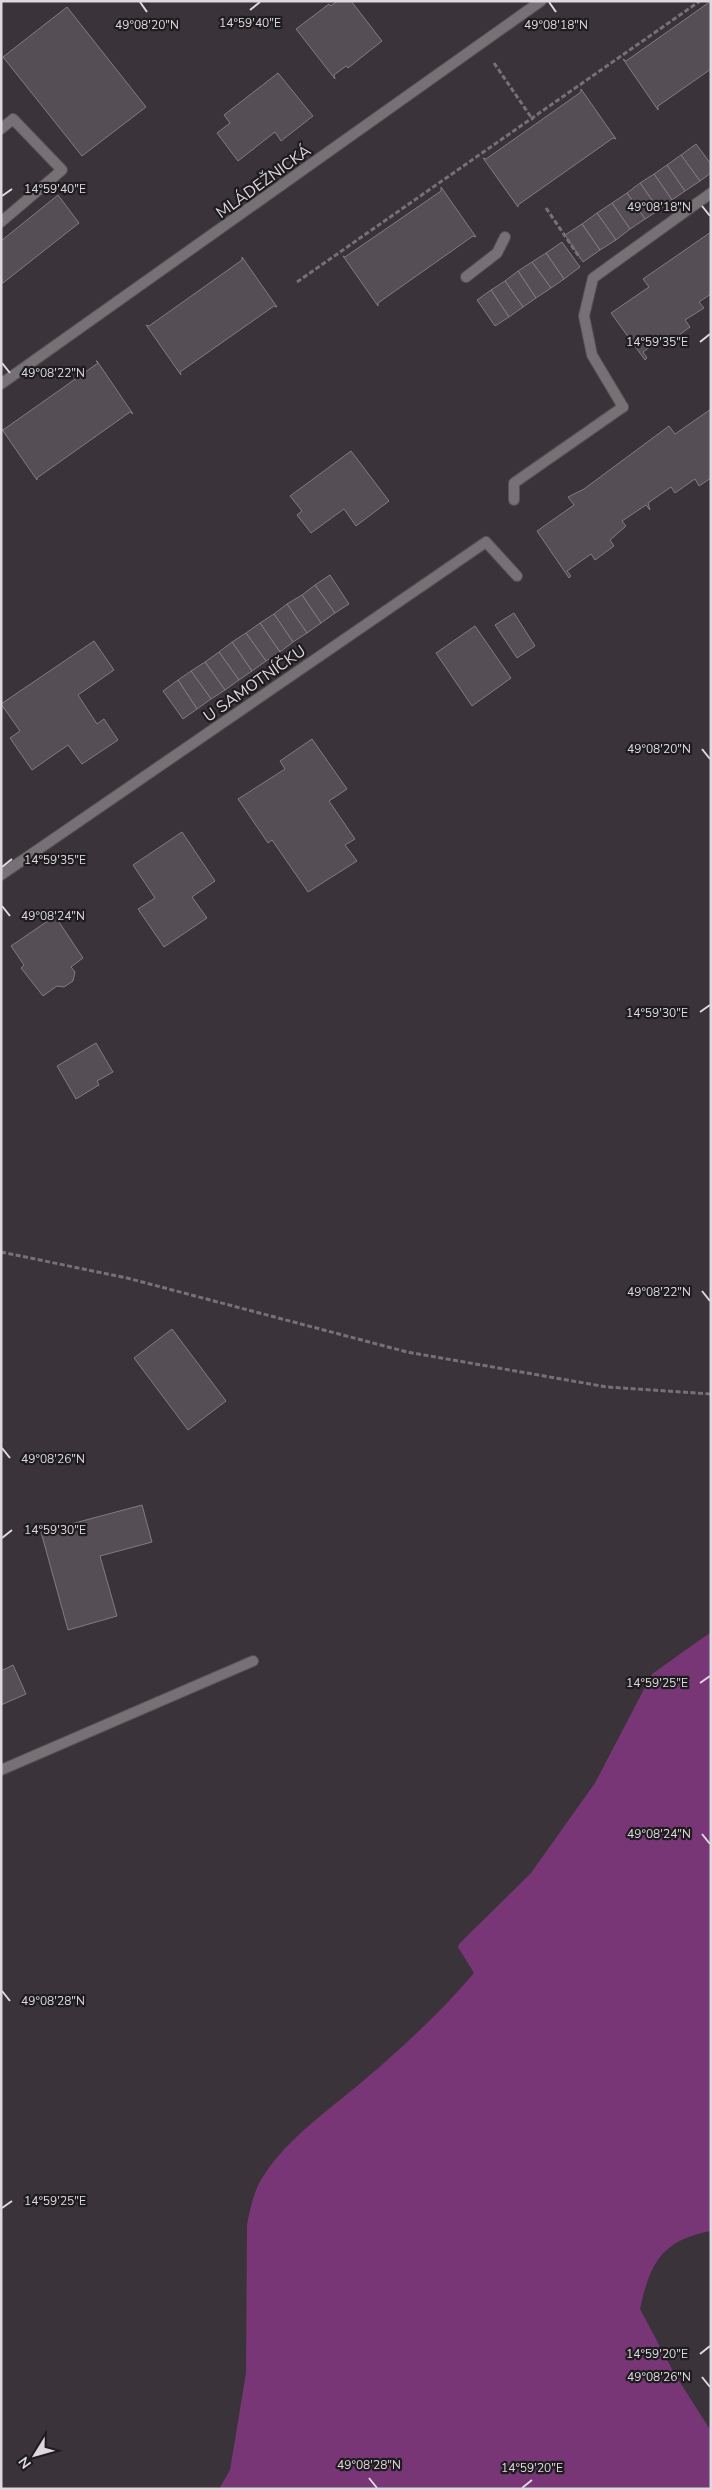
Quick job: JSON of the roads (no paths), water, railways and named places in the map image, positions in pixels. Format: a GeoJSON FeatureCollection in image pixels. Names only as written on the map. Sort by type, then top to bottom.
{"type":"FeatureCollection","features":[{"type":"Feature","properties":{"kind":"street","name":"MLÁDEŽNICKÁ"},"geometry":{"type":"LineString","coordinates":[[1,384],[541,1]]}},
{"type":"Feature","properties":{"kind":"street"},"geometry":{"type":"LineString","coordinates":[[1,129],[13,119],[62,170],[1,222]]}},
{"type":"Feature","properties":{"kind":"street"},"geometry":{"type":"LineString","coordinates":[[514,500],[514,483],[623,407],[592,355],[584,316],[593,278],[711,193]]}},
{"type":"Feature","properties":{"kind":"street"},"geometry":{"type":"LineString","coordinates":[[466,278],[497,253],[505,237]]}},
{"type":"Feature","properties":{"kind":"street","name":"U SAMOTNÍČKU"},"geometry":{"type":"LineString","coordinates":[[1,876],[486,542],[517,576]]}},
{"type":"Feature","properties":{"kind":"street"},"geometry":{"type":"LineString","coordinates":[[1,1770],[253,1661]]}}]}
